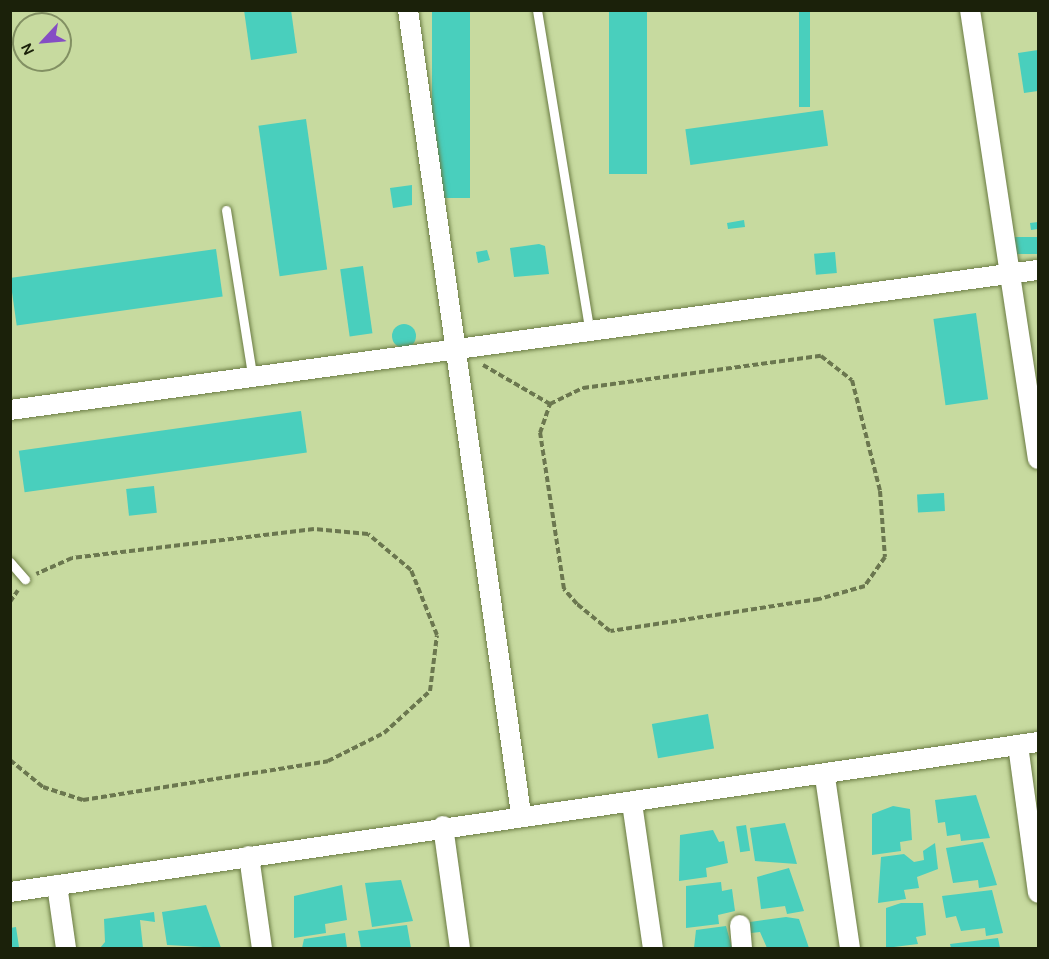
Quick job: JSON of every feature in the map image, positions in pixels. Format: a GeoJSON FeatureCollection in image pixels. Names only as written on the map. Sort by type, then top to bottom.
{"type":"FeatureCollection","features":[{"type":"Feature","properties":{"kind":"street"},"geometry":{"type":"LineString","coordinates":[[408,10],[452,346],[520,814]]}},
{"type":"Feature","properties":{"kind":"street"},"geometry":{"type":"LineString","coordinates":[[970,10],[1038,459]]}},
{"type":"Feature","properties":{"kind":"street"},"geometry":{"type":"LineString","coordinates":[[10,410],[452,346],[1038,270]]}},
{"type":"Feature","properties":{"kind":"street"},"geometry":{"type":"LineString","coordinates":[[10,892],[520,814],[632,803],[825,777],[1038,742]]}},
{"type":"Feature","properties":{"kind":"street"},"geometry":{"type":"LineString","coordinates":[[1018,745],[1038,892]]}},
{"type":"Feature","properties":{"kind":"street"},"geometry":{"type":"LineString","coordinates":[[825,777],[850,948]]}},
{"type":"Feature","properties":{"kind":"street"},"geometry":{"type":"LineString","coordinates":[[632,803],[653,948]]}},
{"type":"Feature","properties":{"kind":"street"},"geometry":{"type":"LineString","coordinates":[[444,826],[460,948]]}},
{"type":"Feature","properties":{"kind":"street"},"geometry":{"type":"LineString","coordinates":[[249,856],[262,948]]}},
{"type":"Feature","properties":{"kind":"street"},"geometry":{"type":"LineString","coordinates":[[57,885],[66,948]]}},
{"type":"Feature","properties":{"kind":"street"},"geometry":{"type":"LineString","coordinates":[[741,925],[742,948]]}},
{"type":"Feature","properties":{"kind":"lane"},"geometry":{"type":"LineString","coordinates":[[537,10],[589,328]]}},
{"type":"Feature","properties":{"kind":"lane"},"geometry":{"type":"LineString","coordinates":[[226,210],[252,375]]}},
{"type":"Feature","properties":{"kind":"lane"},"geometry":{"type":"LineString","coordinates":[[10,562],[25,579]]}},
{"type":"Feature","properties":{"kind":"path"},"geometry":{"type":"LineString","coordinates":[[452,346],[550,404]]}},
{"type":"Feature","properties":{"kind":"path"},"geometry":{"type":"LineString","coordinates":[[821,356],[852,380],[880,491],[885,557],[865,586],[819,600],[610,632],[564,589],[540,433],[550,404],[583,388],[821,356]]}},
{"type":"Feature","properties":{"kind":"path"},"geometry":{"type":"LineString","coordinates":[[10,602],[25,579],[72,558],[314,529],[368,534],[411,570],[437,635],[430,691],[384,733],[328,761],[83,800],[43,787],[10,760]]}},
{"type":"Feature","properties":{"kind":"building"},"geometry":{"type":"Polygon","coordinates":[[[244,10],[291,10],[297,53],[251,60],[244,10]]]}},
{"type":"Feature","properties":{"kind":"building"},"geometry":{"type":"Polygon","coordinates":[[[432,10],[470,10],[470,198],[432,198],[432,10]]]}},
{"type":"Feature","properties":{"kind":"building"},"geometry":{"type":"Polygon","coordinates":[[[609,10],[647,10],[647,174],[609,174],[609,10]]]}},
{"type":"Feature","properties":{"kind":"building"},"geometry":{"type":"Polygon","coordinates":[[[799,10],[810,10],[810,107],[799,107],[799,10]]]}},
{"type":"Feature","properties":{"kind":"building"},"geometry":{"type":"Polygon","coordinates":[[[1038,50],[1038,91],[1024,93],[1018,53],[1038,50]]]}},
{"type":"Feature","properties":{"kind":"building"},"geometry":{"type":"Polygon","coordinates":[[[823,110],[828,146],[690,165],[685,129],[823,110]]]}},
{"type":"Feature","properties":{"kind":"building"},"geometry":{"type":"Polygon","coordinates":[[[306,119],[327,270],[280,276],[258,126],[306,119]]]}},
{"type":"Feature","properties":{"kind":"building"},"geometry":{"type":"Polygon","coordinates":[[[412,185],[412,205],[393,208],[390,188],[412,185]]]}},
{"type":"Feature","properties":{"kind":"building"},"geometry":{"type":"Polygon","coordinates":[[[744,220],[745,227],[728,229],[727,223],[744,220]]]}},
{"type":"Feature","properties":{"kind":"building"},"geometry":{"type":"Polygon","coordinates":[[[1038,222],[1038,229],[1031,230],[1030,223],[1038,222]]]}},
{"type":"Feature","properties":{"kind":"building"},"geometry":{"type":"Polygon","coordinates":[[[1012,237],[1038,237],[1038,254],[1012,254],[1012,237]]]}},
{"type":"Feature","properties":{"kind":"building"},"geometry":{"type":"Polygon","coordinates":[[[539,244],[545,246],[549,274],[514,277],[510,248],[539,244]]]}},
{"type":"Feature","properties":{"kind":"building"},"geometry":{"type":"Polygon","coordinates":[[[216,249],[223,297],[17,325],[10,278],[216,249]]]}},
{"type":"Feature","properties":{"kind":"building"},"geometry":{"type":"Polygon","coordinates":[[[487,250],[490,260],[478,263],[476,252],[487,250]]]}},
{"type":"Feature","properties":{"kind":"building"},"geometry":{"type":"Polygon","coordinates":[[[835,252],[837,273],[816,275],[814,254],[835,252]]]}},
{"type":"Feature","properties":{"kind":"building"},"geometry":{"type":"Polygon","coordinates":[[[363,266],[372,333],[350,337],[340,269],[363,266]]]}},
{"type":"Feature","properties":{"kind":"building"},"geometry":{"type":"Polygon","coordinates":[[[976,313],[988,399],[946,405],[933,319],[976,313]]]}},
{"type":"Feature","properties":{"kind":"building"},"geometry":{"type":"Polygon","coordinates":[[[404,324],[412,328],[416,336],[412,344],[404,348],[396,344],[392,336],[396,328],[404,324]]]}},
{"type":"Feature","properties":{"kind":"building"},"geometry":{"type":"Polygon","coordinates":[[[301,411],[307,453],[25,492],[19,451],[301,411]]]}},
{"type":"Feature","properties":{"kind":"building"},"geometry":{"type":"Polygon","coordinates":[[[154,486],[157,513],[129,516],[126,489],[154,486]]]}},
{"type":"Feature","properties":{"kind":"building"},"geometry":{"type":"Polygon","coordinates":[[[944,493],[945,511],[918,512],[917,494],[944,493]]]}},
{"type":"Feature","properties":{"kind":"building"},"geometry":{"type":"Polygon","coordinates":[[[708,714],[714,748],[658,758],[652,724],[708,714]]]}},
{"type":"Feature","properties":{"kind":"building"},"geometry":{"type":"Polygon","coordinates":[[[976,795],[990,838],[961,841],[960,834],[947,836],[945,822],[938,823],[935,800],[976,795]]]}},
{"type":"Feature","properties":{"kind":"building"},"geometry":{"type":"Polygon","coordinates":[[[893,806],[910,809],[912,840],[900,842],[901,851],[872,855],[872,814],[893,806]]]}},
{"type":"Feature","properties":{"kind":"building"},"geometry":{"type":"Polygon","coordinates":[[[785,823],[797,864],[755,861],[750,828],[785,823]]]}},
{"type":"Feature","properties":{"kind":"building"},"geometry":{"type":"Polygon","coordinates":[[[746,825],[750,851],[740,852],[736,827],[746,825]]]}},
{"type":"Feature","properties":{"kind":"building"},"geometry":{"type":"Polygon","coordinates":[[[713,830],[719,842],[724,841],[728,863],[706,868],[707,877],[679,881],[680,835],[713,830]]]}},
{"type":"Feature","properties":{"kind":"building"},"geometry":{"type":"Polygon","coordinates":[[[983,842],[997,885],[979,888],[978,880],[953,883],[946,848],[983,842]]]}},
{"type":"Feature","properties":{"kind":"building"},"geometry":{"type":"Polygon","coordinates":[[[935,843],[938,869],[917,877],[919,888],[904,890],[906,899],[878,903],[881,857],[904,854],[914,862],[924,860],[923,851],[935,843]]]}},
{"type":"Feature","properties":{"kind":"building"},"geometry":{"type":"Polygon","coordinates":[[[789,868],[804,911],[787,914],[785,906],[761,909],[757,877],[789,868]]]}},
{"type":"Feature","properties":{"kind":"building"},"geometry":{"type":"Polygon","coordinates":[[[401,880],[413,921],[372,927],[365,883],[401,880]]]}},
{"type":"Feature","properties":{"kind":"building"},"geometry":{"type":"Polygon","coordinates":[[[721,882],[722,891],[732,889],[735,911],[718,915],[719,924],[686,928],[686,886],[721,882]]]}},
{"type":"Feature","properties":{"kind":"building"},"geometry":{"type":"Polygon","coordinates":[[[342,885],[347,920],[325,924],[326,933],[294,938],[294,896],[342,885]]]}},
{"type":"Feature","properties":{"kind":"building"},"geometry":{"type":"Polygon","coordinates":[[[992,890],[1003,933],[986,936],[985,928],[961,931],[956,916],[946,918],[942,896],[992,890]]]}},
{"type":"Feature","properties":{"kind":"building"},"geometry":{"type":"Polygon","coordinates":[[[901,903],[923,903],[926,935],[916,937],[918,944],[886,948],[886,908],[901,903]]]}},
{"type":"Feature","properties":{"kind":"building"},"geometry":{"type":"Polygon","coordinates":[[[206,905],[221,948],[167,945],[162,912],[206,905]]]}},
{"type":"Feature","properties":{"kind":"building"},"geometry":{"type":"Polygon","coordinates":[[[154,912],[155,922],[140,920],[143,948],[100,948],[105,942],[104,919],[154,912]]]}},
{"type":"Feature","properties":{"kind":"building"},"geometry":{"type":"Polygon","coordinates":[[[786,917],[799,919],[809,948],[767,948],[760,932],[751,933],[750,922],[786,917]]]}},
{"type":"Feature","properties":{"kind":"building"},"geometry":{"type":"Polygon","coordinates":[[[407,925],[411,948],[361,948],[358,931],[407,925]]]}},
{"type":"Feature","properties":{"kind":"building"},"geometry":{"type":"Polygon","coordinates":[[[726,926],[732,948],[694,948],[696,930],[726,926]]]}},
{"type":"Feature","properties":{"kind":"building"},"geometry":{"type":"Polygon","coordinates":[[[16,927],[19,947],[24,948],[10,948],[10,928],[16,927]]]}},
{"type":"Feature","properties":{"kind":"building"},"geometry":{"type":"Polygon","coordinates":[[[345,933],[347,948],[302,948],[304,939],[345,933]]]}},
{"type":"Feature","properties":{"kind":"building"},"geometry":{"type":"Polygon","coordinates":[[[998,938],[1000,948],[951,948],[950,944],[998,938]]]}}]}
